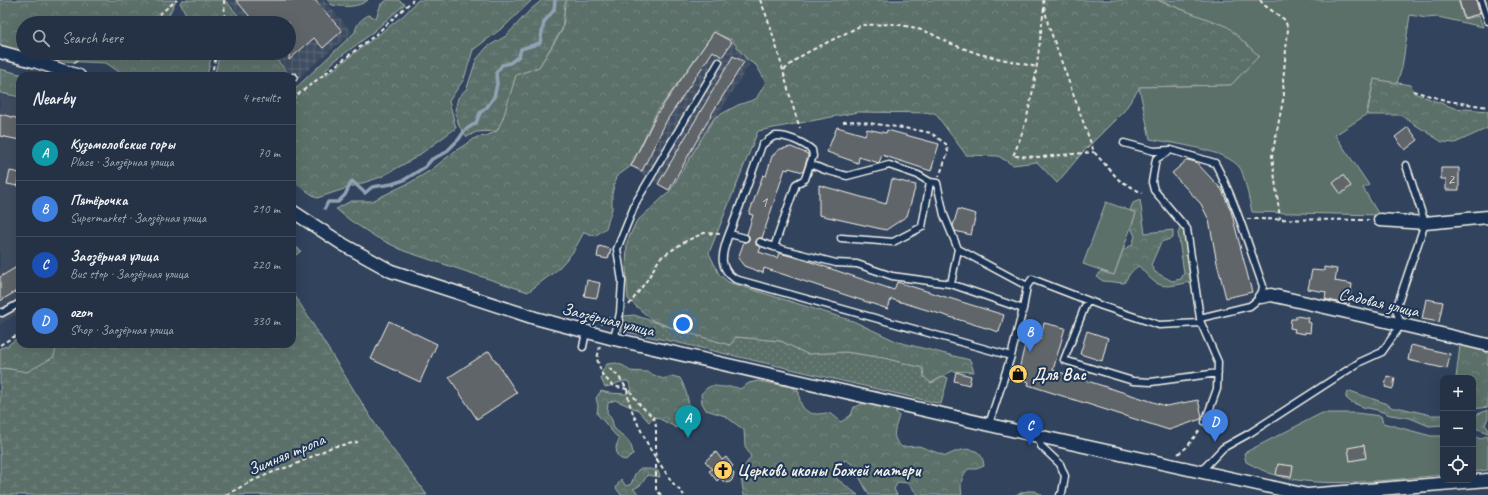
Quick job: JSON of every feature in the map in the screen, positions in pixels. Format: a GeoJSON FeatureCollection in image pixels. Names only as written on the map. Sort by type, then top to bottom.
{"type":"FeatureCollection","features":[{"type":"Feature","properties":{"kind":"street"},"geometry":{"type":"LineString","coordinates":[[0,52],[16,56]]}},
{"type":"Feature","properties":{"kind":"street"},"geometry":{"type":"LineString","coordinates":[[30,60],[67,72]]}},
{"type":"Feature","properties":{"kind":"street","name":"Заозёрная улица"},"geometry":{"type":"LineString","coordinates":[[296,215],[350,249],[391,271],[535,318],[586,332],[600,331],[614,339],[1038,436],[1308,495],[1488,480]]}},
{"type":"Feature","properties":{"kind":"street"},"geometry":{"type":"LineString","coordinates":[[1380,220],[1425,223],[1488,217]]}},
{"type":"Feature","properties":{"kind":"street","name":"Садовая улица"},"geometry":{"type":"LineString","coordinates":[[1261,296],[1271,295],[1374,317],[1400,325],[1488,345]]}},
{"type":"Feature","properties":{"kind":"lane"},"geometry":{"type":"LineString","coordinates":[[1481,0],[1488,20]]}},
{"type":"Feature","properties":{"kind":"lane"},"geometry":{"type":"LineString","coordinates":[[614,339],[620,314],[622,281],[617,249],[626,225],[636,202],[719,62]]}},
{"type":"Feature","properties":{"kind":"lane"},"geometry":{"type":"LineString","coordinates":[[774,248],[796,184],[805,179],[813,156],[812,150],[808,146],[787,137],[775,136],[762,145],[722,258],[725,270],[735,279],[1011,356]]}},
{"type":"Feature","properties":{"kind":"lane"},"geometry":{"type":"LineString","coordinates":[[989,424],[1011,356],[1023,309],[1027,286],[1032,279],[1087,301],[1159,325],[1201,321],[1250,306],[1261,296],[1263,286],[1226,184],[1215,163],[1171,150],[1154,151],[1124,143]]}},
{"type":"Feature","properties":{"kind":"lane"},"geometry":{"type":"LineString","coordinates":[[1171,150],[1156,159],[1152,182],[1154,190],[1187,229],[1201,321],[1218,362],[1217,389],[1205,422]]}},
{"type":"Feature","properties":{"kind":"lane"},"geometry":{"type":"LineString","coordinates":[[810,164],[847,176],[888,165],[918,175],[937,184],[944,215],[958,249],[951,284]]}},
{"type":"Feature","properties":{"kind":"lane"},"geometry":{"type":"LineString","coordinates":[[1203,472],[1205,467],[1222,448],[1250,433],[1360,362],[1382,352],[1400,325],[1396,309],[1425,223],[1406,165]]}},
{"type":"Feature","properties":{"kind":"lane"},"geometry":{"type":"LineString","coordinates":[[841,238],[894,242],[922,226],[930,182]]}},
{"type":"Feature","properties":{"kind":"lane"},"geometry":{"type":"LineString","coordinates":[[730,234],[745,238]]}},
{"type":"Feature","properties":{"kind":"lane"},"geometry":{"type":"LineString","coordinates":[[760,242],[774,248],[836,263],[857,264],[892,276],[951,284],[1023,309]]}},
{"type":"Feature","properties":{"kind":"lane"},"geometry":{"type":"LineString","coordinates":[[958,249],[1027,286]]}},
{"type":"Feature","properties":{"kind":"lane"},"geometry":{"type":"LineString","coordinates":[[1087,301],[1064,360],[1133,381],[1151,382],[1218,372]]}},
{"type":"Feature","properties":{"kind":"lane"},"geometry":{"type":"LineString","coordinates":[[0,312],[2,313],[16,305]]}},
{"type":"Feature","properties":{"kind":"lane"},"geometry":{"type":"LineString","coordinates":[[584,347],[586,332]]}},
{"type":"Feature","properties":{"kind":"lane"},"geometry":{"type":"LineString","coordinates":[[1038,436],[1041,446],[1060,464],[1065,476],[1062,493],[1060,495]]}},
{"type":"Feature","properties":{"kind":"path"},"geometry":{"type":"LineString","coordinates":[[157,16],[177,0]]}},
{"type":"Feature","properties":{"kind":"path"},"geometry":{"type":"LineString","coordinates":[[224,0],[225,16]]}},
{"type":"Feature","properties":{"kind":"path"},"geometry":{"type":"LineString","coordinates":[[296,96],[374,36],[413,0]]}},
{"type":"Feature","properties":{"kind":"path"},"geometry":{"type":"LineString","coordinates":[[760,0],[784,70],[792,104],[800,128]]}},
{"type":"Feature","properties":{"kind":"path"},"geometry":{"type":"LineString","coordinates":[[1043,0],[1048,24],[1094,152],[1119,180],[1142,192]]}},
{"type":"Feature","properties":{"kind":"path"},"geometry":{"type":"LineString","coordinates":[[1260,0],[1264,5],[1285,20],[1288,29],[1283,81],[1284,95],[1272,156],[1280,218]]}},
{"type":"Feature","properties":{"kind":"path"},"geometry":{"type":"LineString","coordinates":[[1044,8],[1032,98],[1025,127],[1013,156],[1041,156],[1094,152]]}},
{"type":"Feature","properties":{"kind":"path"},"geometry":{"type":"LineString","coordinates":[[784,70],[798,58],[810,51],[862,25],[893,24],[930,32],[949,44],[979,54],[1037,67]]}},
{"type":"Feature","properties":{"kind":"path"},"geometry":{"type":"LineString","coordinates":[[70,66],[78,60]]}},
{"type":"Feature","properties":{"kind":"path"},"geometry":{"type":"LineString","coordinates":[[212,72],[215,60]]}},
{"type":"Feature","properties":{"kind":"path"},"geometry":{"type":"LineString","coordinates":[[1413,91],[1448,101],[1488,107]]}},
{"type":"Feature","properties":{"kind":"path"},"geometry":{"type":"LineString","coordinates":[[843,122],[862,122],[931,133],[946,144],[948,152],[937,184]]}},
{"type":"Feature","properties":{"kind":"path"},"geometry":{"type":"LineString","coordinates":[[1239,219],[1280,218],[1380,220]]}},
{"type":"Feature","properties":{"kind":"path"},"geometry":{"type":"LineString","coordinates":[[627,389],[614,386],[602,374],[597,359],[600,331],[606,320],[620,314],[633,300],[648,280],[660,258],[686,241],[704,233],[730,234]]}},
{"type":"Feature","properties":{"kind":"path"},"geometry":{"type":"LineString","coordinates":[[0,345],[16,335]]}},
{"type":"Feature","properties":{"kind":"path"},"geometry":{"type":"LineString","coordinates":[[608,368],[619,377],[639,404],[654,418],[656,426],[656,490],[661,495]]}},
{"type":"Feature","properties":{"kind":"path"},"geometry":{"type":"LineString","coordinates":[[627,389],[629,402],[634,416],[650,449],[672,482],[684,495]]}},
{"type":"Feature","properties":{"kind":"path"},"geometry":{"type":"LineString","coordinates":[[1167,464],[1187,447],[1205,422]]}},
{"type":"Feature","properties":{"kind":"path","name":"Зимняя тропа"},"geometry":{"type":"LineString","coordinates":[[226,495],[250,482],[272,472],[294,465],[332,446],[358,442]]}},
{"type":"Feature","properties":{"kind":"shaded area"},"geometry":{"type":"Polygon","coordinates":[[[227,0],[324,0],[352,32],[296,80],[296,72],[289,72],[279,60],[296,60],[296,16],[241,16],[227,0]]]}},
{"type":"Feature","properties":{"kind":"shaded area"},"geometry":{"type":"Polygon","coordinates":[[[1457,0],[1488,0],[1488,28],[1481,16],[1463,20],[1457,0]]]}},
{"type":"Feature","properties":{"kind":"shaded area"},"geometry":{"type":"Polygon","coordinates":[[[714,31],[733,42],[749,65],[670,192],[631,167],[656,112],[714,31]]]}},
{"type":"Feature","properties":{"kind":"shaded area"},"geometry":{"type":"Polygon","coordinates":[[[0,95],[16,98],[16,315],[0,324],[0,95]]]}},
{"type":"Feature","properties":{"kind":"green space"},"geometry":{"type":"Polygon","coordinates":[[[0,0],[176,0],[168,16],[16,16],[16,49],[0,46],[0,0]]]}},
{"type":"Feature","properties":{"kind":"green space"},"geometry":{"type":"Polygon","coordinates":[[[182,0],[225,0],[239,16],[187,16],[180,3],[182,0]]]}},
{"type":"Feature","properties":{"kind":"green space"},"geometry":{"type":"Polygon","coordinates":[[[327,0],[368,0],[355,6],[346,6],[332,5],[327,0]]]}},
{"type":"Feature","properties":{"kind":"green space"},"geometry":{"type":"Polygon","coordinates":[[[387,0],[398,0],[405,4],[367,37],[333,62],[324,72],[325,76],[404,15],[418,0],[532,0],[505,26],[473,50],[464,79],[449,101],[456,128],[415,158],[381,177],[317,198],[296,184],[296,89],[355,32],[358,24],[362,20],[369,15],[376,18],[381,4],[387,0]]]}},
{"type":"Feature","properties":{"kind":"green space"},"geometry":{"type":"Polygon","coordinates":[[[542,0],[567,0],[565,4],[562,29],[539,67],[516,75],[503,118],[497,131],[476,132],[467,137],[459,126],[455,110],[458,98],[467,88],[476,60],[487,47],[506,36],[530,10],[542,0]]]}},
{"type":"Feature","properties":{"kind":"green space"},"geometry":{"type":"Polygon","coordinates":[[[567,0],[1157,0],[1229,27],[1259,56],[1231,85],[1140,87],[1124,111],[1083,152],[1057,183],[1037,162],[1013,165],[998,156],[966,155],[935,113],[858,112],[758,131],[709,253],[719,274],[728,282],[853,321],[898,342],[970,360],[974,372],[952,371],[931,383],[924,377],[923,368],[884,358],[846,352],[807,354],[781,341],[736,337],[730,345],[678,330],[652,320],[628,299],[626,268],[627,242],[636,222],[670,191],[714,118],[738,105],[756,99],[766,82],[756,65],[747,60],[732,40],[714,33],[656,113],[631,166],[616,177],[612,194],[612,209],[606,228],[595,236],[584,232],[573,252],[557,270],[528,292],[404,251],[376,237],[351,221],[336,209],[351,201],[372,201],[411,182],[431,170],[455,151],[477,137],[486,136],[497,131],[516,75],[539,67],[563,29],[565,3],[567,0]]]}},
{"type":"Feature","properties":{"kind":"green space"},"geometry":{"type":"Polygon","coordinates":[[[1158,0],[1458,0],[1464,19],[1479,16],[1483,27],[1438,17],[1426,18],[1410,15],[1402,68],[1397,83],[1374,79],[1366,115],[1335,135],[1369,185],[1363,188],[1379,215],[1252,212],[1242,171],[1234,162],[1224,156],[1198,148],[1150,139],[1139,87],[1231,85],[1259,56],[1228,27],[1158,0]]]}},
{"type":"Feature","properties":{"kind":"green space"},"geometry":{"type":"Polygon","coordinates":[[[57,60],[210,60],[208,72],[119,72],[106,63],[57,60]]]}},
{"type":"Feature","properties":{"kind":"green space"},"geometry":{"type":"Polygon","coordinates":[[[218,60],[277,60],[287,72],[215,72],[218,60]]]}},
{"type":"Feature","properties":{"kind":"green space"},"geometry":{"type":"Polygon","coordinates":[[[0,69],[16,73],[16,96],[0,93],[0,69]]]}},
{"type":"Feature","properties":{"kind":"green space"},"geometry":{"type":"Polygon","coordinates":[[[1374,79],[1411,85],[1414,93],[1454,108],[1488,111],[1488,128],[1455,143],[1442,142],[1400,115],[1367,115],[1374,79]]]}},
{"type":"Feature","properties":{"kind":"green space"},"geometry":{"type":"Polygon","coordinates":[[[1140,200],[1145,233],[1173,230],[1173,238],[1161,242],[1151,265],[1155,272],[1172,281],[1181,279],[1184,273],[1178,233],[1180,229],[1185,232],[1192,278],[1191,282],[1167,286],[1162,285],[1151,279],[1139,266],[1132,271],[1124,283],[1103,281],[1097,277],[1101,271],[1114,275],[1123,250],[1132,245],[1135,236],[1131,228],[1136,213],[1130,210],[1133,203],[1140,200]]]}},
{"type":"Feature","properties":{"kind":"green space"},"geometry":{"type":"Polygon","coordinates":[[[1106,202],[1136,213],[1114,275],[1083,264],[1106,202]]]}},
{"type":"Feature","properties":{"kind":"green space"},"geometry":{"type":"Polygon","coordinates":[[[296,247],[301,251],[296,255],[296,247]]]}},
{"type":"Feature","properties":{"kind":"green space"},"geometry":{"type":"Polygon","coordinates":[[[296,297],[382,435],[427,495],[0,495],[0,370],[4,368],[27,372],[54,357],[56,348],[296,348],[296,297]]]}},
{"type":"Feature","properties":{"kind":"green space"},"geometry":{"type":"Polygon","coordinates":[[[634,315],[730,345],[736,337],[781,341],[807,354],[846,352],[884,358],[923,368],[924,377],[931,383],[944,376],[948,378],[941,404],[675,342],[621,331],[624,316],[634,315]]]}},
{"type":"Feature","properties":{"kind":"green space"},"geometry":{"type":"Polygon","coordinates":[[[16,339],[16,348],[66,348],[31,371],[24,372],[7,368],[0,370],[0,348],[7,346],[16,339]]]}},
{"type":"Feature","properties":{"kind":"green space"},"geometry":{"type":"Polygon","coordinates":[[[1460,345],[1488,353],[1488,407],[1476,409],[1476,375],[1456,375],[1460,345]]]}},
{"type":"Feature","properties":{"kind":"green space"},"geometry":{"type":"Polygon","coordinates":[[[616,363],[624,366],[630,371],[647,372],[663,379],[672,376],[680,378],[689,403],[689,419],[681,422],[677,428],[656,417],[649,422],[638,410],[615,400],[608,403],[607,412],[612,420],[614,428],[629,441],[631,445],[633,454],[627,460],[621,459],[617,455],[616,447],[619,439],[597,414],[598,406],[596,398],[601,391],[626,394],[632,389],[628,381],[605,387],[601,379],[602,371],[607,364],[616,363]]]}},
{"type":"Feature","properties":{"kind":"green space"},"geometry":{"type":"Polygon","coordinates":[[[758,381],[792,387],[799,392],[803,408],[812,414],[827,413],[835,416],[841,422],[851,415],[854,407],[862,404],[870,403],[894,409],[899,416],[894,433],[896,440],[902,447],[919,446],[946,456],[958,451],[970,449],[979,454],[984,466],[976,469],[968,469],[962,481],[962,495],[918,495],[908,483],[898,482],[894,489],[897,495],[869,495],[853,465],[846,460],[838,464],[833,472],[837,479],[858,495],[744,495],[741,478],[744,467],[751,457],[745,446],[744,430],[725,416],[706,410],[702,403],[701,394],[711,386],[734,387],[740,389],[749,383],[758,381]]]}},
{"type":"Feature","properties":{"kind":"green space"},"geometry":{"type":"Polygon","coordinates":[[[1350,391],[1385,403],[1393,408],[1401,408],[1431,415],[1440,415],[1440,425],[1429,426],[1410,418],[1390,415],[1363,407],[1351,402],[1346,398],[1346,394],[1350,391]]]}},
{"type":"Feature","properties":{"kind":"green space"},"geometry":{"type":"Polygon","coordinates":[[[1488,410],[1488,418],[1485,425],[1488,428],[1488,433],[1476,428],[1476,415],[1488,410]]]}},
{"type":"Feature","properties":{"kind":"green space"},"geometry":{"type":"Polygon","coordinates":[[[1322,413],[1356,413],[1381,416],[1383,423],[1431,436],[1440,436],[1440,475],[1380,481],[1336,483],[1314,482],[1275,475],[1264,471],[1246,462],[1244,453],[1322,413]]]}},
{"type":"Feature","properties":{"kind":"green space"},"geometry":{"type":"Polygon","coordinates":[[[1488,435],[1488,470],[1476,472],[1476,436],[1480,439],[1488,435]]]}},
{"type":"Feature","properties":{"kind":"green space"},"geometry":{"type":"Polygon","coordinates":[[[639,469],[658,471],[660,477],[647,475],[642,484],[633,489],[640,495],[621,495],[616,488],[621,479],[626,486],[631,484],[639,469]]]}},
{"type":"Feature","properties":{"kind":"green space"},"geometry":{"type":"Polygon","coordinates":[[[1027,491],[1035,491],[1042,495],[1015,495],[1027,491]]]}},
{"type":"Feature","properties":{"kind":"building"},"geometry":{"type":"Polygon","coordinates":[[[236,0],[315,0],[342,31],[323,48],[314,38],[296,54],[296,16],[249,16],[236,0]]]}},
{"type":"Feature","properties":{"kind":"building"},"geometry":{"type":"Polygon","coordinates":[[[1459,0],[1476,0],[1480,14],[1464,18],[1459,0]]]}},
{"type":"Feature","properties":{"kind":"building"},"geometry":{"type":"Polygon","coordinates":[[[714,32],[732,42],[722,57],[713,51],[667,120],[642,171],[631,166],[657,114],[714,32]]]}},
{"type":"Feature","properties":{"kind":"building"},"geometry":{"type":"Polygon","coordinates":[[[733,56],[744,62],[714,110],[669,190],[658,184],[733,56]]]}},
{"type":"Feature","properties":{"kind":"building"},"geometry":{"type":"Polygon","coordinates":[[[0,114],[16,118],[16,139],[0,136],[0,114]]]}},
{"type":"Feature","properties":{"kind":"building"},"geometry":{"type":"Polygon","coordinates":[[[837,127],[865,135],[867,129],[886,133],[887,130],[939,144],[931,171],[882,155],[879,163],[859,157],[858,163],[827,152],[837,127]]]}},
{"type":"Feature","properties":{"kind":"building"},"geometry":{"type":"Polygon","coordinates":[[[1408,127],[1418,140],[1405,150],[1395,137],[1408,127]]]}},
{"type":"Feature","properties":{"kind":"building"},"geometry":{"type":"Polygon","coordinates":[[[791,147],[808,154],[808,156],[803,172],[789,168],[788,170],[785,169],[762,238],[759,238],[756,241],[756,245],[761,247],[759,252],[777,258],[779,253],[802,259],[894,290],[897,282],[1004,315],[999,332],[891,299],[888,309],[764,268],[763,273],[744,266],[738,258],[744,242],[749,240],[749,236],[747,234],[753,215],[749,214],[763,175],[766,176],[772,156],[780,149],[791,147]]]}},
{"type":"Feature","properties":{"kind":"building"},"geometry":{"type":"Polygon","coordinates":[[[1187,160],[1196,162],[1222,190],[1231,211],[1252,292],[1226,298],[1217,263],[1209,220],[1201,204],[1172,173],[1187,160]]]}},
{"type":"Feature","properties":{"kind":"building"},"geometry":{"type":"Polygon","coordinates":[[[1441,168],[1459,168],[1459,190],[1446,190],[1446,179],[1441,179],[1441,168]]]}},
{"type":"Feature","properties":{"kind":"building"},"geometry":{"type":"Polygon","coordinates":[[[10,171],[16,172],[16,186],[7,184],[10,171]]]}},
{"type":"Feature","properties":{"kind":"building"},"geometry":{"type":"Polygon","coordinates":[[[1343,175],[1351,186],[1341,194],[1333,183],[1343,175]]]}},
{"type":"Feature","properties":{"kind":"building"},"geometry":{"type":"Polygon","coordinates":[[[892,179],[916,185],[907,216],[886,230],[819,215],[819,185],[886,204],[892,179]]]}},
{"type":"Feature","properties":{"kind":"building"},"geometry":{"type":"Polygon","coordinates":[[[958,209],[976,214],[971,235],[955,231],[953,226],[958,209]]]}},
{"type":"Feature","properties":{"kind":"building"},"geometry":{"type":"Polygon","coordinates":[[[599,246],[611,249],[608,259],[597,257],[599,246]]]}},
{"type":"Feature","properties":{"kind":"building"},"geometry":{"type":"Polygon","coordinates":[[[16,267],[16,291],[0,301],[0,277],[16,267]]]}},
{"type":"Feature","properties":{"kind":"building"},"geometry":{"type":"Polygon","coordinates":[[[1324,267],[1337,269],[1335,281],[1352,284],[1349,305],[1325,299],[1326,292],[1308,289],[1312,270],[1324,271],[1324,267]]]}},
{"type":"Feature","properties":{"kind":"building"},"geometry":{"type":"Polygon","coordinates":[[[587,280],[600,283],[597,298],[584,296],[587,280]]]}},
{"type":"Feature","properties":{"kind":"building"},"geometry":{"type":"Polygon","coordinates":[[[1426,299],[1443,302],[1439,322],[1422,319],[1426,299]]]}},
{"type":"Feature","properties":{"kind":"building"},"geometry":{"type":"Polygon","coordinates":[[[1296,316],[1309,318],[1308,322],[1311,323],[1310,333],[1305,332],[1305,334],[1294,332],[1295,329],[1290,328],[1291,319],[1296,319],[1296,316]]]}},
{"type":"Feature","properties":{"kind":"building"},"geometry":{"type":"Polygon","coordinates":[[[389,321],[437,344],[420,382],[371,359],[389,321]]]}},
{"type":"Feature","properties":{"kind":"building"},"geometry":{"type":"Polygon","coordinates":[[[1044,323],[1065,328],[1053,370],[1166,406],[1198,400],[1202,416],[1201,419],[1169,430],[1028,385],[1029,382],[1017,378],[1027,336],[1040,340],[1044,323]]]}},
{"type":"Feature","properties":{"kind":"building"},"geometry":{"type":"Polygon","coordinates":[[[1087,331],[1108,338],[1102,361],[1080,354],[1087,331]]]}},
{"type":"Feature","properties":{"kind":"building"},"geometry":{"type":"Polygon","coordinates":[[[1411,345],[1450,354],[1447,369],[1408,360],[1411,345]]]}},
{"type":"Feature","properties":{"kind":"building"},"geometry":{"type":"Polygon","coordinates":[[[489,351],[517,393],[477,419],[449,377],[489,351]]]}},
{"type":"Feature","properties":{"kind":"building"},"geometry":{"type":"Polygon","coordinates":[[[956,372],[971,376],[969,385],[954,381],[956,372]]]}},
{"type":"Feature","properties":{"kind":"building"},"geometry":{"type":"Polygon","coordinates":[[[1387,376],[1395,378],[1393,389],[1385,387],[1387,376]]]}},
{"type":"Feature","properties":{"kind":"building"},"geometry":{"type":"Polygon","coordinates":[[[1364,445],[1366,458],[1350,461],[1348,448],[1364,445]]]}},
{"type":"Feature","properties":{"kind":"building"},"geometry":{"type":"Polygon","coordinates":[[[716,452],[722,460],[726,457],[733,466],[730,469],[734,474],[730,482],[725,483],[720,478],[717,481],[709,471],[712,469],[705,461],[716,452]]]}},
{"type":"Feature","properties":{"kind":"building"},"geometry":{"type":"Polygon","coordinates":[[[1278,464],[1293,466],[1291,477],[1276,475],[1278,464]]]}},
{"type":"Feature","properties":{"kind":"waterway"},"geometry":{"type":"LineString","coordinates":[[325,208],[328,202],[338,202],[345,195],[352,181],[365,193],[372,187],[392,184],[404,180],[425,167],[432,159],[445,153],[459,139],[465,130],[476,123],[480,113],[487,107],[494,97],[497,84],[496,73],[502,65],[510,63],[519,56],[521,49],[540,43],[544,22],[554,10],[555,0]]}},
{"type":"Feature","properties":{"kind":"place","name":"Пятёрочка"},"geometry":{"type":"Point","coordinates":[1030,352]}},
{"type":"Feature","properties":{"kind":"place","name":"Для Вас"},"geometry":{"type":"Point","coordinates":[1018,374]}},
{"type":"Feature","properties":{"kind":"place","name":"Кузьмоловские горы"},"geometry":{"type":"Point","coordinates":[688,438]}},
{"type":"Feature","properties":{"kind":"place","name":"ozon"},"geometry":{"type":"Point","coordinates":[1215,442]}},
{"type":"Feature","properties":{"kind":"place","name":"Заозёрная улица"},"geometry":{"type":"Point","coordinates":[1030,446]}},
{"type":"Feature","properties":{"kind":"place","name":"Церковь иконы Божей матери"},"geometry":{"type":"Point","coordinates":[723,470]}}]}
